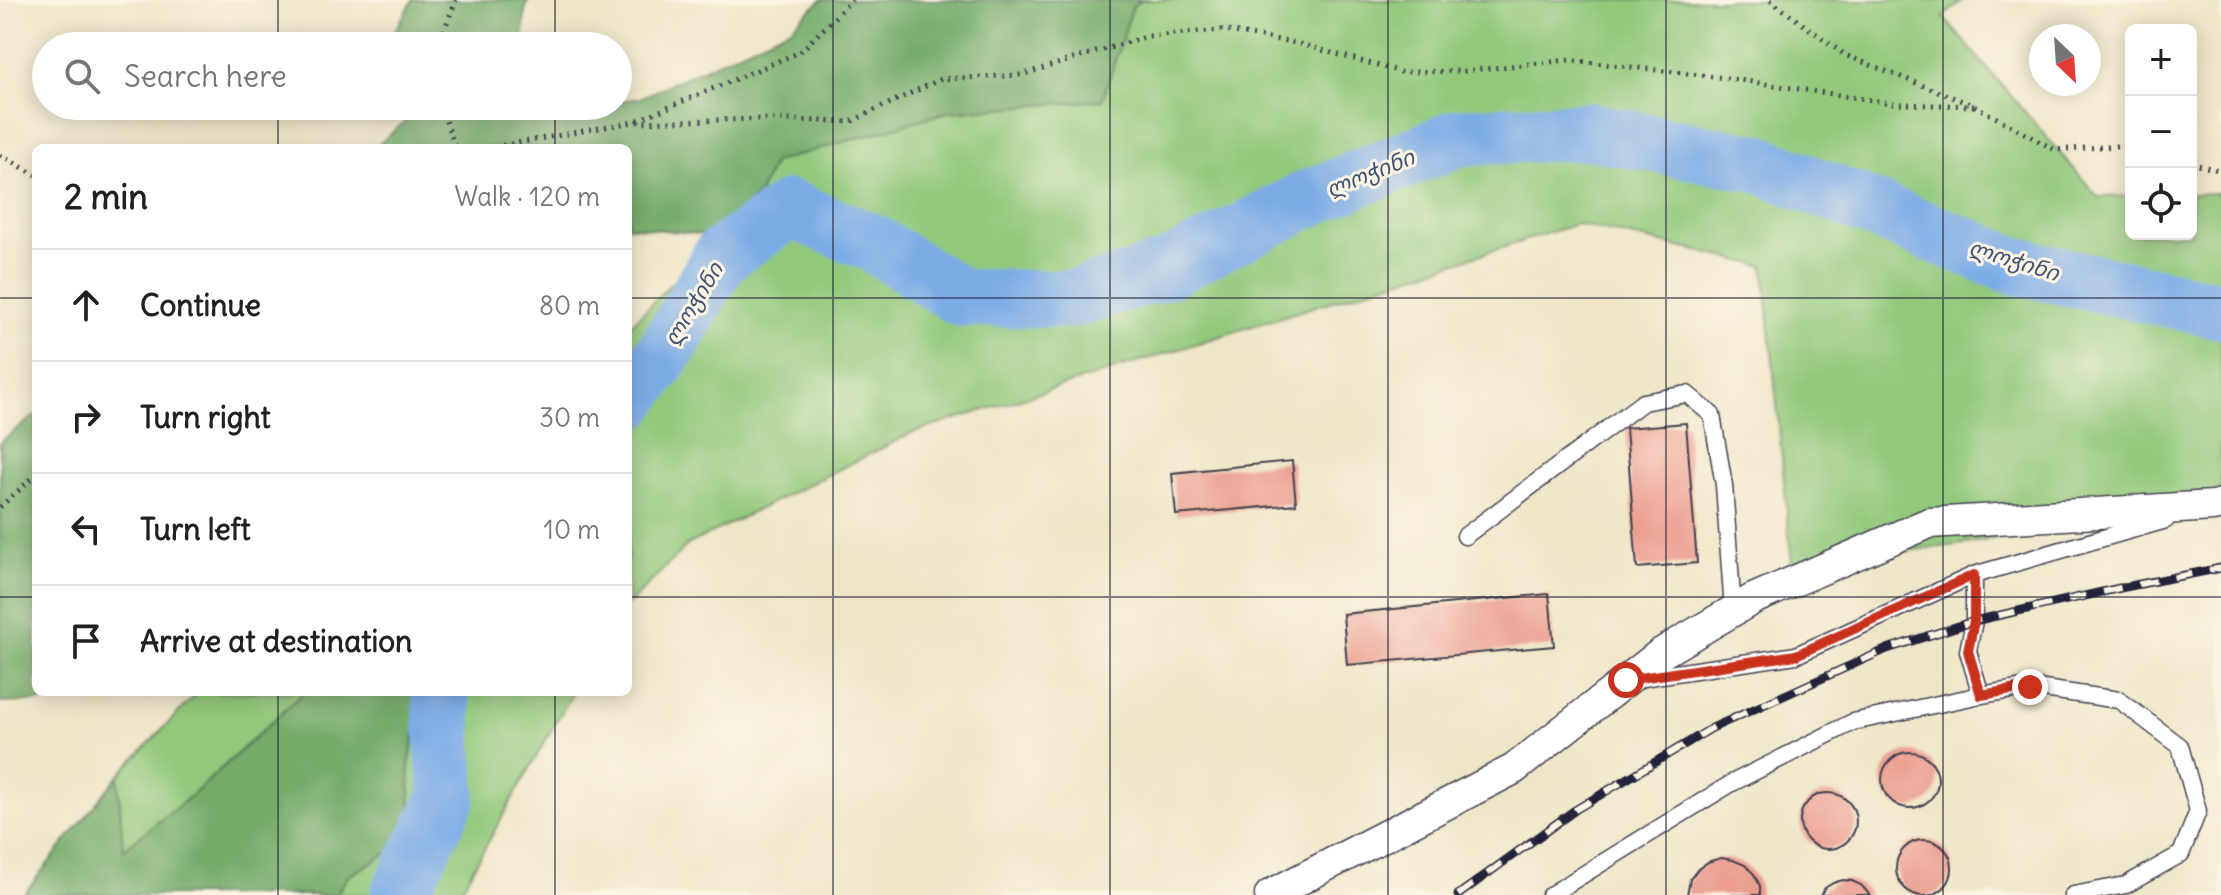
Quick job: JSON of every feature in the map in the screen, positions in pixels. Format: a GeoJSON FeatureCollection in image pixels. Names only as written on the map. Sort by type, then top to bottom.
{"type":"FeatureCollection","features":[{"type":"Feature","properties":{"kind":"street"},"geometry":{"type":"LineString","coordinates":[[1270,895],[1514,769],[1660,654],[1753,599],[1929,523],[2217,505]]}},
{"type":"Feature","properties":{"kind":"lane"},"geometry":{"type":"LineString","coordinates":[[1465,536],[1643,402],[1687,394],[1712,415],[1724,485],[1733,611]]}},
{"type":"Feature","properties":{"kind":"lane"},"geometry":{"type":"LineString","coordinates":[[1626,680],[1796,655],[1974,575],[2217,505]]}},
{"type":"Feature","properties":{"kind":"lane"},"geometry":{"type":"LineString","coordinates":[[1974,575],[1974,621],[1968,651],[1981,695]]}},
{"type":"Feature","properties":{"kind":"lane"},"geometry":{"type":"LineString","coordinates":[[1550,895],[1732,783],[1853,722],[2030,687],[2119,700],[2180,746],[2198,811],[2181,854],[2126,885],[2073,895]]}},
{"type":"Feature","properties":{"kind":"path"},"geometry":{"type":"LineString","coordinates":[[443,32],[456,0]]}},
{"type":"Feature","properties":{"kind":"path"},"geometry":{"type":"LineString","coordinates":[[633,122],[800,52],[852,0]]}},
{"type":"Feature","properties":{"kind":"path"},"geometry":{"type":"LineString","coordinates":[[1770,0],[1845,55],[1975,106],[2055,150],[2125,145]]}},
{"type":"Feature","properties":{"kind":"path"},"geometry":{"type":"LineString","coordinates":[[516,144],[633,122],[762,119],[850,122],[941,79],[1021,75],[1148,36],[1222,30],[1296,43],[1401,72],[1463,71],[1569,60],[1784,85],[1898,104],[1975,106]]}},
{"type":"Feature","properties":{"kind":"path"},"geometry":{"type":"LineString","coordinates":[[446,120],[454,144]]}},
{"type":"Feature","properties":{"kind":"path"},"geometry":{"type":"LineString","coordinates":[[0,155],[32,173]]}},
{"type":"Feature","properties":{"kind":"path"},"geometry":{"type":"LineString","coordinates":[[2197,165],[2221,171]]}},
{"type":"Feature","properties":{"kind":"path"},"geometry":{"type":"LineString","coordinates":[[0,507],[32,479]]}},
{"type":"Feature","properties":{"kind":"green space"},"geometry":{"type":"Polygon","coordinates":[[[413,0],[528,0],[524,32],[394,32],[413,0]]]}},
{"type":"Feature","properties":{"kind":"green space"},"geometry":{"type":"Polygon","coordinates":[[[821,0],[1143,0],[1133,6],[1102,100],[947,112],[774,162],[759,193],[716,236],[632,226],[632,144],[379,144],[407,120],[632,120],[632,99],[791,28],[821,0]]]}},
{"type":"Feature","properties":{"kind":"green space"},"geometry":{"type":"Polygon","coordinates":[[[1143,0],[1963,0],[1943,17],[2098,197],[2125,196],[2125,240],[2197,240],[2197,194],[2221,193],[2221,489],[1972,543],[1792,566],[1764,266],[1577,224],[912,433],[687,545],[632,601],[632,324],[759,193],[774,162],[947,112],[1102,100],[1133,6],[1143,0]]]}},
{"type":"Feature","properties":{"kind":"green space"},"geometry":{"type":"Polygon","coordinates":[[[32,418],[32,696],[54,696],[50,701],[0,703],[0,442],[32,418]]]}},
{"type":"Feature","properties":{"kind":"green space"},"geometry":{"type":"Polygon","coordinates":[[[194,696],[300,696],[196,792],[122,851],[118,776],[194,696]]]}},
{"type":"Feature","properties":{"kind":"green space"},"geometry":{"type":"Polygon","coordinates":[[[300,696],[414,696],[418,713],[409,766],[412,838],[347,877],[336,895],[23,895],[118,776],[123,850],[196,792],[300,696]]]}},
{"type":"Feature","properties":{"kind":"green space"},"geometry":{"type":"Polygon","coordinates":[[[414,696],[571,696],[458,895],[336,895],[347,877],[412,838],[409,766],[418,713],[414,696]]]}},
{"type":"Feature","properties":{"kind":"building"},"geometry":{"type":"Polygon","coordinates":[[[1686,423],[1697,563],[1637,568],[1626,428],[1686,423]]]}},
{"type":"Feature","properties":{"kind":"building"},"geometry":{"type":"Polygon","coordinates":[[[1292,461],[1296,504],[1176,515],[1172,473],[1292,461]]]}},
{"type":"Feature","properties":{"kind":"building"},"geometry":{"type":"Polygon","coordinates":[[[1549,594],[1554,646],[1347,665],[1343,614],[1549,594]]]}},
{"type":"Feature","properties":{"kind":"building"},"geometry":{"type":"Polygon","coordinates":[[[1910,752],[1930,760],[1938,780],[1930,800],[1910,808],[1890,800],[1882,780],[1890,760],[1910,752]]]}},
{"type":"Feature","properties":{"kind":"building"},"geometry":{"type":"Polygon","coordinates":[[[1828,793],[1848,801],[1856,821],[1848,841],[1828,849],[1808,841],[1800,821],[1808,801],[1828,793]]]}},
{"type":"Feature","properties":{"kind":"building"},"geometry":{"type":"Polygon","coordinates":[[[1924,840],[1944,848],[1952,868],[1944,888],[1924,896],[1904,888],[1896,868],[1904,848],[1924,840]]]}},
{"type":"Feature","properties":{"kind":"building"},"geometry":{"type":"Polygon","coordinates":[[[1721,858],[1745,865],[1760,886],[1760,895],[1687,895],[1690,879],[1698,869],[1721,858]]]}},
{"type":"Feature","properties":{"kind":"building"},"geometry":{"type":"Polygon","coordinates":[[[1843,880],[1861,885],[1870,895],[1820,895],[1825,888],[1843,880]]]}},
{"type":"Feature","properties":{"kind":"waterway","name":"ლოჭინი"},"geometry":{"type":"LineString","coordinates":[[632,397],[667,349],[721,256],[790,209],[873,243],[962,298],[1073,299],[1166,270],[1310,198],[1460,137],[1588,131],[1757,163],[2012,265],[2221,310]]}},
{"type":"Feature","properties":{"kind":"waterway","name":"ლოჭინი"},"geometry":{"type":"LineString","coordinates":[[399,895],[447,798],[441,696]]}},
{"type":"Feature","properties":{"kind":"railway"},"geometry":{"type":"LineString","coordinates":[[1458,895],[1575,810],[1712,728],[1887,649],[1974,621],[2221,568]]}},
{"type":"Feature","properties":{"kind":"route"},"geometry":{"type":"LineString","coordinates":[[1626,680],[1796,655],[1974,575],[1974,621],[1968,651],[1981,695],[2030,687]]}}]}
